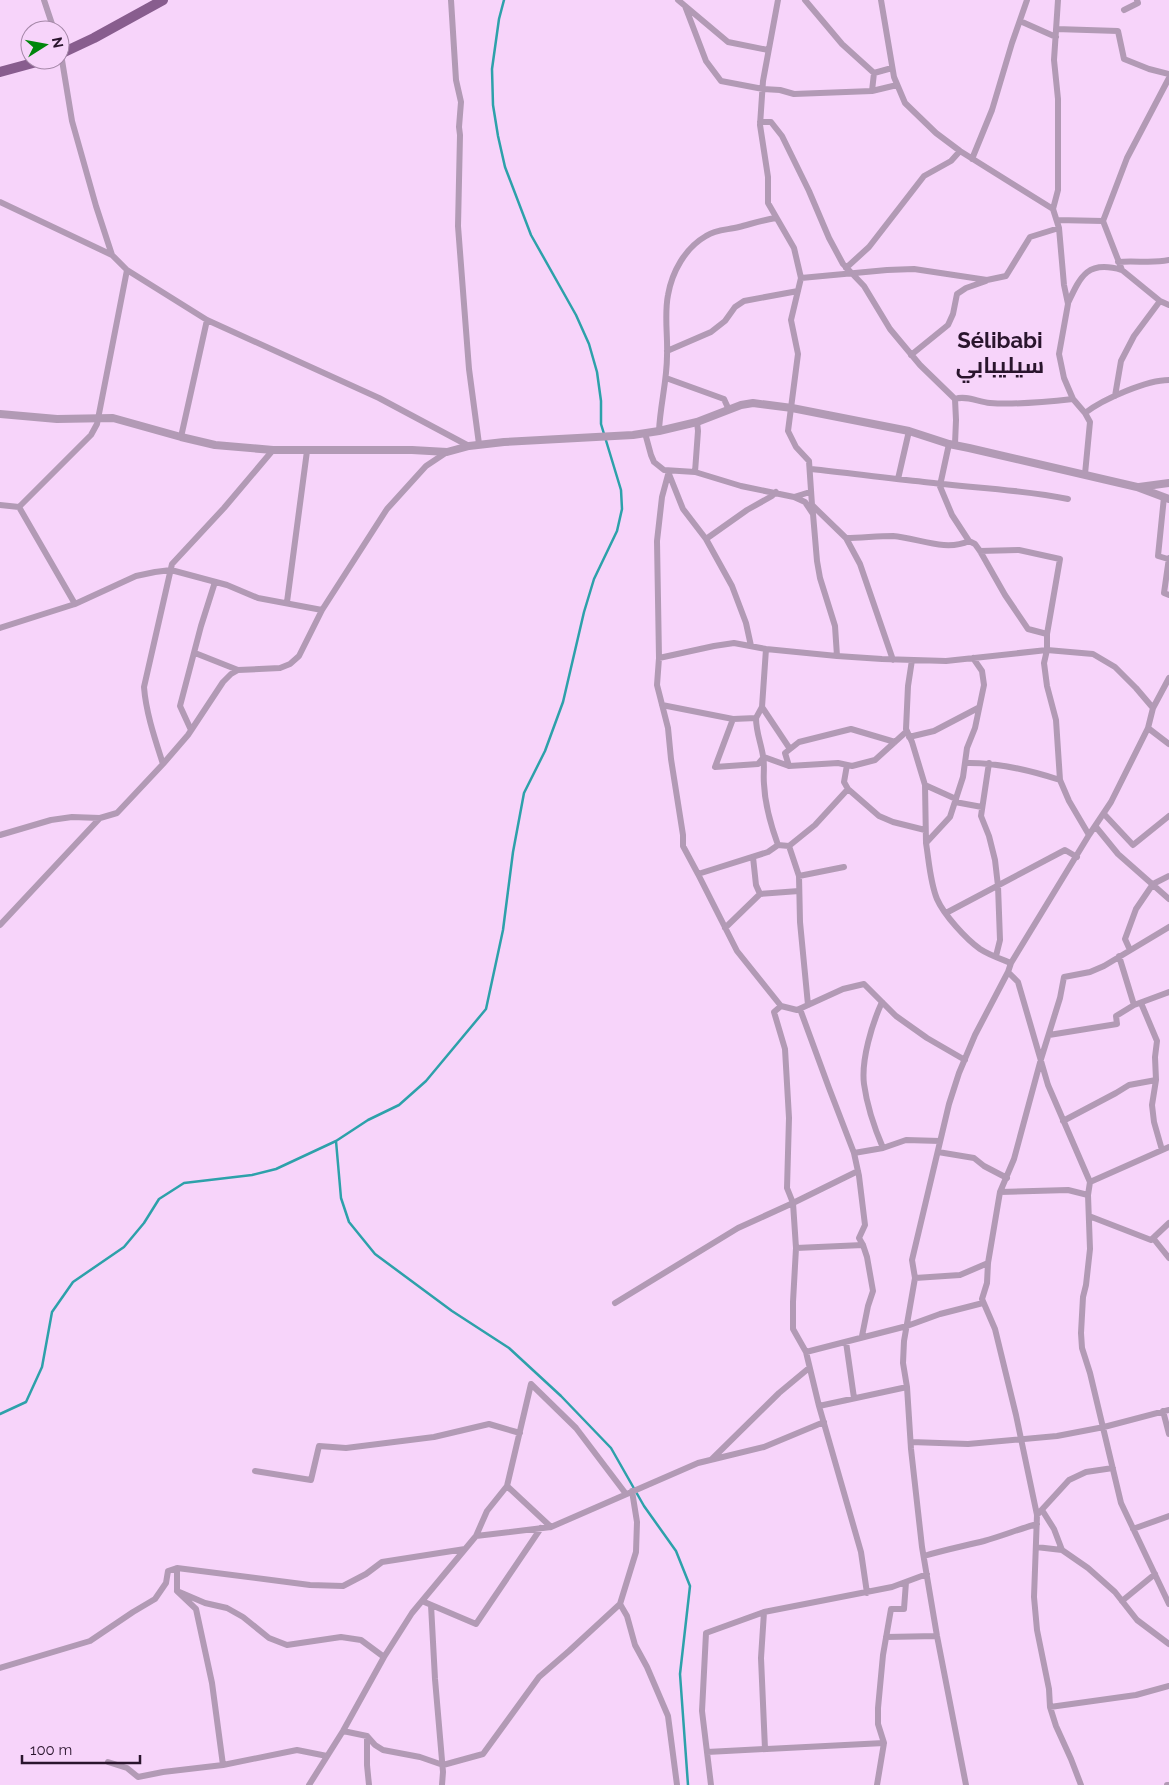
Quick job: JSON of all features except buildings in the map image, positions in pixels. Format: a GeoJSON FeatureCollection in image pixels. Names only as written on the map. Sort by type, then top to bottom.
{"type":"FeatureCollection","features":[{"type":"Feature","properties":{"kind":"main road"},"geometry":{"type":"LineString","coordinates":[[70,48],[94,38],[163,0]]}},
{"type":"Feature","properties":{"kind":"main road"},"geometry":{"type":"LineString","coordinates":[[0,72],[20,67]]}},
{"type":"Feature","properties":{"kind":"street"},"geometry":{"type":"LineString","coordinates":[[44,0],[51,20]]}},
{"type":"Feature","properties":{"kind":"street"},"geometry":{"type":"LineString","coordinates":[[451,0],[456,80],[461,102],[458,226],[469,369],[479,444]]}},
{"type":"Feature","properties":{"kind":"street"},"geometry":{"type":"LineString","coordinates":[[678,0],[728,42],[768,50]]}},
{"type":"Feature","properties":{"kind":"street"},"geometry":{"type":"LineString","coordinates":[[778,0],[768,50],[763,89],[760,122],[762,149],[768,177],[768,203],[794,248],[802,278],[792,320],[798,354],[788,431],[796,447],[809,461],[810,492],[816,514],[817,561],[835,626],[837,656]]}},
{"type":"Feature","properties":{"kind":"street"},"geometry":{"type":"LineString","coordinates":[[805,0],[842,44],[874,73]]}},
{"type":"Feature","properties":{"kind":"street"},"geometry":{"type":"LineString","coordinates":[[881,0],[892,68],[897,86],[905,103],[936,133],[960,151],[1053,209]]}},
{"type":"Feature","properties":{"kind":"street"},"geometry":{"type":"LineString","coordinates":[[972,159],[992,110],[1027,0]]}},
{"type":"Feature","properties":{"kind":"street"},"geometry":{"type":"LineString","coordinates":[[1058,0],[1054,60],[1058,99],[1058,190],[1053,209],[1059,228],[1064,285],[1068,304]]}},
{"type":"Feature","properties":{"kind":"street"},"geometry":{"type":"LineString","coordinates":[[1124,10],[1138,3],[1137,0]]}},
{"type":"Feature","properties":{"kind":"street"},"geometry":{"type":"LineString","coordinates":[[685,6],[706,61],[722,81],[794,94],[872,91],[897,86]]}},
{"type":"Feature","properties":{"kind":"street"},"geometry":{"type":"LineString","coordinates":[[1020,21],[1056,33],[1118,31],[1124,59],[1149,69],[1169,74]]}},
{"type":"Feature","properties":{"kind":"street"},"geometry":{"type":"LineString","coordinates":[[874,73],[892,68]]}},
{"type":"Feature","properties":{"kind":"street"},"geometry":{"type":"LineString","coordinates":[[64,70],[72,121],[112,255]]}},
{"type":"Feature","properties":{"kind":"street"},"geometry":{"type":"LineString","coordinates":[[872,91],[874,73]]}},
{"type":"Feature","properties":{"kind":"street"},"geometry":{"type":"LineString","coordinates":[[1169,78],[1127,158],[1103,220],[1122,270],[1169,305]]}},
{"type":"Feature","properties":{"kind":"street"},"geometry":{"type":"LineString","coordinates":[[760,122],[771,122],[782,136],[810,191],[829,238],[846,268],[864,286],[881,316],[911,355],[954,399],[956,420],[952,444],[939,484],[952,515],[969,541],[975,544],[980,551],[1004,596],[1028,630],[1047,634]]}},
{"type":"Feature","properties":{"kind":"street"},"geometry":{"type":"LineString","coordinates":[[846,268],[869,247],[924,176],[951,161],[960,151]]}},
{"type":"Feature","properties":{"kind":"street"},"geometry":{"type":"LineString","coordinates":[[0,202],[112,255],[127,270],[207,320],[379,398],[469,446]]}},
{"type":"Feature","properties":{"kind":"street"},"geometry":{"type":"LineString","coordinates":[[659,431],[660,410],[666,378],[668,294],[675,271],[687,252],[706,236],[718,230],[739,227],[758,220],[776,218]]}},
{"type":"Feature","properties":{"kind":"street"},"geometry":{"type":"LineString","coordinates":[[1057,220],[1103,220]]}},
{"type":"Feature","properties":{"kind":"street"},"geometry":{"type":"LineString","coordinates":[[911,355],[948,325],[953,314],[957,294],[966,288],[987,280],[1006,276],[1030,237],[1059,228]]}},
{"type":"Feature","properties":{"kind":"street"},"geometry":{"type":"LineString","coordinates":[[1118,262],[1132,260],[1146,263],[1169,260]]}},
{"type":"Feature","properties":{"kind":"street"},"geometry":{"type":"LineString","coordinates":[[1085,474],[1090,422],[1073,399],[1064,378],[1059,354],[1068,304],[1076,284],[1084,274],[1097,268],[1108,267],[1122,270]]}},
{"type":"Feature","properties":{"kind":"street"},"geometry":{"type":"LineString","coordinates":[[802,278],[914,269],[987,280]]}},
{"type":"Feature","properties":{"kind":"street"},"geometry":{"type":"LineString","coordinates":[[19,507],[91,435],[99,418],[127,270]]}},
{"type":"Feature","properties":{"kind":"street"},"geometry":{"type":"LineString","coordinates":[[667,351],[711,332],[725,321],[735,307],[744,301],[798,291]]}},
{"type":"Feature","properties":{"kind":"street"},"geometry":{"type":"LineString","coordinates":[[1114,396],[1121,361],[1134,336],[1160,300]]}},
{"type":"Feature","properties":{"kind":"street"},"geometry":{"type":"LineString","coordinates":[[180,437],[207,320]]}},
{"type":"Feature","properties":{"kind":"street"},"geometry":{"type":"LineString","coordinates":[[666,378],[724,399],[728,410]]}},
{"type":"Feature","properties":{"kind":"street"},"geometry":{"type":"LineString","coordinates":[[1085,413],[1093,406],[1114,396],[1159,380],[1169,380]]}},
{"type":"Feature","properties":{"kind":"street"},"geometry":{"type":"LineString","coordinates":[[954,399],[959,397],[989,403],[1046,402],[1073,399]]}},
{"type":"Feature","properties":{"kind":"street"},"geometry":{"type":"LineString","coordinates":[[195,653],[238,670],[274,668],[290,664],[299,656],[322,610],[387,510],[426,466],[447,452],[479,444],[615,436],[659,431],[697,422],[753,403],[792,408],[909,431],[952,444],[1137,487],[1166,498],[1158,556],[1168,559],[1164,593],[1169,595]]}},
{"type":"Feature","properties":{"kind":"street"},"geometry":{"type":"LineString","coordinates":[[0,414],[57,419],[113,418],[180,437],[215,444],[272,450],[412,450],[447,452]]}},
{"type":"Feature","properties":{"kind":"street"},"geometry":{"type":"LineString","coordinates":[[695,472],[697,422]]}},
{"type":"Feature","properties":{"kind":"street"},"geometry":{"type":"LineString","coordinates":[[898,479],[909,431]]}},
{"type":"Feature","properties":{"kind":"street"},"geometry":{"type":"LineString","coordinates":[[645,433],[650,455],[659,468],[669,473],[695,472],[741,486],[794,497],[805,502],[816,514],[846,538],[860,564],[893,660]]}},
{"type":"Feature","properties":{"kind":"street"},"geometry":{"type":"LineString","coordinates":[[163,764],[154,737],[145,700],[144,687],[172,564],[224,508],[272,450]]}},
{"type":"Feature","properties":{"kind":"street"},"geometry":{"type":"LineString","coordinates":[[287,602],[307,451]]}},
{"type":"Feature","properties":{"kind":"street"},"geometry":{"type":"LineString","coordinates":[[810,469],[1044,494],[1068,499]]}},
{"type":"Feature","properties":{"kind":"street"},"geometry":{"type":"LineString","coordinates":[[669,473],[683,508],[706,539],[732,586],[746,623],[751,646]]}},
{"type":"Feature","properties":{"kind":"street"},"geometry":{"type":"LineString","coordinates":[[669,473],[662,497],[657,541],[659,658],[657,685],[668,728],[683,846],[737,951],[781,1006],[797,1010],[842,989],[864,984],[904,1022],[965,1060]]}},
{"type":"Feature","properties":{"kind":"street"},"geometry":{"type":"LineString","coordinates":[[1137,487],[1169,483]]}},
{"type":"Feature","properties":{"kind":"street"},"geometry":{"type":"LineString","coordinates":[[706,539],[776,492]]}},
{"type":"Feature","properties":{"kind":"street"},"geometry":{"type":"LineString","coordinates":[[794,497],[810,492]]}},
{"type":"Feature","properties":{"kind":"street"},"geometry":{"type":"LineString","coordinates":[[0,505],[19,507]]}},
{"type":"Feature","properties":{"kind":"street"},"geometry":{"type":"LineString","coordinates":[[19,507],[74,604]]}},
{"type":"Feature","properties":{"kind":"street"},"geometry":{"type":"LineString","coordinates":[[846,538],[893,536],[945,545],[960,545],[969,541]]}},
{"type":"Feature","properties":{"kind":"street"},"geometry":{"type":"LineString","coordinates":[[980,551],[1019,550],[1060,559],[1044,663],[1047,686],[1056,720],[1060,780],[1069,801],[1089,835]]}},
{"type":"Feature","properties":{"kind":"street"},"geometry":{"type":"LineString","coordinates":[[0,628],[74,604],[136,576],[171,570],[215,582],[258,598],[322,610]]}},
{"type":"Feature","properties":{"kind":"street"},"geometry":{"type":"LineString","coordinates":[[191,730],[180,706],[201,626],[215,582]]}},
{"type":"Feature","properties":{"kind":"street"},"geometry":{"type":"LineString","coordinates":[[659,658],[714,646],[734,644],[766,649],[893,660],[946,661],[1047,650],[1093,654],[1115,667],[1153,708]]}},
{"type":"Feature","properties":{"kind":"street"},"geometry":{"type":"LineString","coordinates":[[766,649],[762,707],[756,718],[756,731],[764,757],[764,785],[768,810],[778,845]]}},
{"type":"Feature","properties":{"kind":"street"},"geometry":{"type":"LineString","coordinates":[[926,843],[950,817],[963,777],[967,748],[975,728],[984,685],[982,670],[973,658]]}},
{"type":"Feature","properties":{"kind":"street"},"geometry":{"type":"LineString","coordinates":[[912,660],[908,686],[908,734],[925,785],[926,843],[937,900],[966,936],[980,949],[1011,963]]}},
{"type":"Feature","properties":{"kind":"street"},"geometry":{"type":"LineString","coordinates":[[0,835],[35,824],[65,818],[100,818],[117,814],[163,764],[191,730],[224,682],[231,674],[238,670]]}},
{"type":"Feature","properties":{"kind":"street"},"geometry":{"type":"LineString","coordinates":[[966,1785],[937,1636],[924,1556],[911,1442],[907,1386],[903,1363],[915,1278],[912,1260],[949,1104],[959,1073],[975,1035],[1011,963],[1089,835],[1104,814],[1148,728],[1153,708],[1169,678]]}},
{"type":"Feature","properties":{"kind":"street"},"geometry":{"type":"LineString","coordinates":[[662,705],[733,720],[756,718]]}},
{"type":"Feature","properties":{"kind":"street"},"geometry":{"type":"LineString","coordinates":[[762,707],[790,749]]}},
{"type":"Feature","properties":{"kind":"street"},"geometry":{"type":"LineString","coordinates":[[764,757],[789,766],[838,763],[852,766],[875,760],[895,742],[908,734],[934,731],[978,708]]}},
{"type":"Feature","properties":{"kind":"street"},"geometry":{"type":"LineString","coordinates":[[733,720],[715,768],[758,764],[764,757]]}},
{"type":"Feature","properties":{"kind":"street"},"geometry":{"type":"LineString","coordinates":[[1148,728],[1169,744]]}},
{"type":"Feature","properties":{"kind":"street"},"geometry":{"type":"LineString","coordinates":[[789,766],[785,753],[799,742],[851,729],[895,742]]}},
{"type":"Feature","properties":{"kind":"street"},"geometry":{"type":"LineString","coordinates":[[965,763],[989,763],[1036,772],[1060,780]]}},
{"type":"Feature","properties":{"kind":"street"},"geometry":{"type":"LineString","coordinates":[[989,763],[981,816],[989,836],[995,860],[998,886],[1000,940],[996,956]]}},
{"type":"Feature","properties":{"kind":"street"},"geometry":{"type":"LineString","coordinates":[[847,765],[844,782],[848,789],[879,816],[893,822],[925,830]]}},
{"type":"Feature","properties":{"kind":"street"},"geometry":{"type":"LineString","coordinates":[[925,785],[955,800],[982,807]]}},
{"type":"Feature","properties":{"kind":"street"},"geometry":{"type":"LineString","coordinates":[[698,874],[768,852],[778,845],[788,846],[815,825],[848,789]]}},
{"type":"Feature","properties":{"kind":"street"},"geometry":{"type":"LineString","coordinates":[[1104,814],[1133,845],[1169,816]]}},
{"type":"Feature","properties":{"kind":"street"},"geometry":{"type":"LineString","coordinates":[[1,922],[100,818]]}},
{"type":"Feature","properties":{"kind":"street"},"geometry":{"type":"LineString","coordinates":[[1096,827],[1118,854],[1169,898]]}},
{"type":"Feature","properties":{"kind":"street"},"geometry":{"type":"LineString","coordinates":[[788,846],[799,876],[800,922],[808,1005]]}},
{"type":"Feature","properties":{"kind":"street"},"geometry":{"type":"LineString","coordinates":[[946,913],[1065,850],[1077,857]]}},
{"type":"Feature","properties":{"kind":"street"},"geometry":{"type":"LineString","coordinates":[[753,857],[756,885],[760,894]]}},
{"type":"Feature","properties":{"kind":"street"},"geometry":{"type":"LineString","coordinates":[[799,876],[844,867]]}},
{"type":"Feature","properties":{"kind":"street"},"geometry":{"type":"LineString","coordinates":[[1130,950],[1125,938],[1136,909],[1153,884],[1169,876]]}},
{"type":"Feature","properties":{"kind":"street"},"geometry":{"type":"LineString","coordinates":[[725,928],[760,894],[799,890]]}},
{"type":"Feature","properties":{"kind":"street"},"geometry":{"type":"LineString","coordinates":[[1081,1785],[1050,1707],[1037,1630],[1034,1597],[1037,1515],[995,1329],[982,1299],[987,1283],[988,1263],[1000,1192],[1007,1178],[1024,1125],[1064,978],[1090,972],[1169,927]]}},
{"type":"Feature","properties":{"kind":"street"},"geometry":{"type":"LineString","coordinates":[[1120,956],[1138,1004],[1157,1041],[1155,1057],[1156,1080],[1152,1105],[1154,1122],[1162,1150]]}},
{"type":"Feature","properties":{"kind":"street"},"geometry":{"type":"LineString","coordinates":[[1008,972],[1018,982],[1048,1085],[1090,1182],[1088,1195],[1090,1247],[1083,1297],[1082,1348],[1104,1427],[1121,1503],[1169,1604]]}},
{"type":"Feature","properties":{"kind":"street"},"geometry":{"type":"LineString","coordinates":[[1049,1035],[1118,1024],[1116,1016],[1138,1004],[1169,992]]}},
{"type":"Feature","properties":{"kind":"street"},"geometry":{"type":"LineString","coordinates":[[882,1002],[875,1016],[867,1048],[864,1083],[874,1127],[882,1148]]}},
{"type":"Feature","properties":{"kind":"street"},"geometry":{"type":"LineString","coordinates":[[781,1006],[774,1012],[785,1049],[789,1118],[787,1188],[793,1203],[796,1248],[793,1329],[806,1352],[819,1406],[861,1552],[867,1593]]}},
{"type":"Feature","properties":{"kind":"street"},"geometry":{"type":"LineString","coordinates":[[800,1008],[854,1153],[858,1171],[865,1225],[859,1238],[863,1245],[873,1291],[862,1336]]}},
{"type":"Feature","properties":{"kind":"street"},"geometry":{"type":"LineString","coordinates":[[1063,1121],[1129,1085],[1156,1080]]}},
{"type":"Feature","properties":{"kind":"street"},"geometry":{"type":"LineString","coordinates":[[854,1153],[882,1148],[906,1140],[940,1141]]}},
{"type":"Feature","properties":{"kind":"street"},"geometry":{"type":"LineString","coordinates":[[1090,1182],[1169,1147]]}},
{"type":"Feature","properties":{"kind":"street"},"geometry":{"type":"LineString","coordinates":[[938,1152],[974,1158],[984,1166],[1007,1178]]}},
{"type":"Feature","properties":{"kind":"street"},"geometry":{"type":"LineString","coordinates":[[615,1303],[738,1228],[858,1171]]}},
{"type":"Feature","properties":{"kind":"street"},"geometry":{"type":"LineString","coordinates":[[1000,1192],[1068,1190],[1088,1195]]}},
{"type":"Feature","properties":{"kind":"street"},"geometry":{"type":"LineString","coordinates":[[1089,1216],[1151,1240],[1169,1223]]}},
{"type":"Feature","properties":{"kind":"street"},"geometry":{"type":"LineString","coordinates":[[1153,1238],[1169,1258]]}},
{"type":"Feature","properties":{"kind":"street"},"geometry":{"type":"LineString","coordinates":[[796,1248],[863,1245]]}},
{"type":"Feature","properties":{"kind":"street"},"geometry":{"type":"LineString","coordinates":[[915,1278],[960,1275],[988,1263]]}},
{"type":"Feature","properties":{"kind":"street"},"geometry":{"type":"LineString","coordinates":[[806,1352],[862,1336],[907,1326],[940,1314],[983,1303]]}},
{"type":"Feature","properties":{"kind":"street"},"geometry":{"type":"LineString","coordinates":[[846,1342],[854,1398]]}},
{"type":"Feature","properties":{"kind":"street"},"geometry":{"type":"LineString","coordinates":[[711,1460],[778,1393],[809,1368]]}},
{"type":"Feature","properties":{"kind":"street"},"geometry":{"type":"LineString","coordinates":[[309,1785],[412,1613],[476,1536],[487,1511],[507,1486],[531,1384],[576,1428],[629,1493],[637,1522],[636,1552],[620,1604],[569,1652],[539,1677],[483,1754],[443,1765],[420,1757],[383,1750],[375,1745],[367,1736],[343,1731]]}},
{"type":"Feature","properties":{"kind":"street"},"geometry":{"type":"LineString","coordinates":[[819,1406],[907,1386]]}},
{"type":"Feature","properties":{"kind":"street"},"geometry":{"type":"LineString","coordinates":[[911,1442],[968,1444],[1057,1436],[1104,1427],[1166,1411],[1169,1434]]}},
{"type":"Feature","properties":{"kind":"street"},"geometry":{"type":"LineString","coordinates":[[476,1536],[551,1527],[698,1463],[764,1447],[824,1422]]}},
{"type":"Feature","properties":{"kind":"street"},"geometry":{"type":"LineString","coordinates":[[255,1471],[311,1480],[319,1446],[346,1448],[434,1437],[489,1424],[520,1433]]}},
{"type":"Feature","properties":{"kind":"street"},"geometry":{"type":"LineString","coordinates":[[1037,1515],[1069,1480],[1086,1472],[1113,1468]]}},
{"type":"Feature","properties":{"kind":"street"},"geometry":{"type":"LineString","coordinates":[[507,1486],[551,1527]]}},
{"type":"Feature","properties":{"kind":"street"},"geometry":{"type":"LineString","coordinates":[[1042,1510],[1054,1529],[1062,1550]]}},
{"type":"Feature","properties":{"kind":"street"},"geometry":{"type":"LineString","coordinates":[[1134,1529],[1169,1516]]}},
{"type":"Feature","properties":{"kind":"street"},"geometry":{"type":"LineString","coordinates":[[924,1556],[1037,1524]]}},
{"type":"Feature","properties":{"kind":"street"},"geometry":{"type":"LineString","coordinates":[[422,1601],[476,1624],[541,1528]]}},
{"type":"Feature","properties":{"kind":"street"},"geometry":{"type":"LineString","coordinates":[[1036,1547],[1062,1550],[1088,1568],[1115,1592],[1137,1620],[1169,1644]]}},
{"type":"Feature","properties":{"kind":"street"},"geometry":{"type":"LineString","coordinates":[[0,1668],[90,1642],[155,1599],[166,1583],[168,1571],[177,1568],[310,1584],[343,1586],[366,1574],[382,1562],[465,1549]]}},
{"type":"Feature","properties":{"kind":"street"},"geometry":{"type":"LineString","coordinates":[[177,1568],[177,1591],[196,1609],[212,1683],[223,1765]]}},
{"type":"Feature","properties":{"kind":"street"},"geometry":{"type":"LineString","coordinates":[[711,1785],[702,1711],[706,1633],[764,1612],[867,1593],[892,1587],[927,1574]]}},
{"type":"Feature","properties":{"kind":"street"},"geometry":{"type":"LineString","coordinates":[[1122,1601],[1155,1574]]}},
{"type":"Feature","properties":{"kind":"street"},"geometry":{"type":"LineString","coordinates":[[877,1785],[884,1744],[878,1724],[878,1708],[886,1637],[891,1609],[904,1609],[906,1582]]}},
{"type":"Feature","properties":{"kind":"street"},"geometry":{"type":"LineString","coordinates":[[177,1591],[205,1603],[226,1608],[243,1617],[269,1638],[287,1645],[340,1637],[361,1640],[384,1657]]}},
{"type":"Feature","properties":{"kind":"street"},"geometry":{"type":"LineString","coordinates":[[620,1604],[627,1616],[634,1645],[647,1667],[668,1716],[677,1785]]}},
{"type":"Feature","properties":{"kind":"street"},"geometry":{"type":"LineString","coordinates":[[431,1605],[443,1765],[442,1785]]}},
{"type":"Feature","properties":{"kind":"street"},"geometry":{"type":"LineString","coordinates":[[764,1612],[761,1658],[765,1748]]}},
{"type":"Feature","properties":{"kind":"street"},"geometry":{"type":"LineString","coordinates":[[886,1637],[937,1636]]}},
{"type":"Feature","properties":{"kind":"street"},"geometry":{"type":"LineString","coordinates":[[1050,1707],[1136,1695],[1169,1686]]}},
{"type":"Feature","properties":{"kind":"street"},"geometry":{"type":"LineString","coordinates":[[367,1736],[369,1785]]}},
{"type":"Feature","properties":{"kind":"street"},"geometry":{"type":"LineString","coordinates":[[707,1752],[884,1744]]}},
{"type":"Feature","properties":{"kind":"street"},"geometry":{"type":"LineString","coordinates":[[138,1777],[223,1765],[297,1750],[327,1756]]}},
{"type":"Feature","properties":{"kind":"street"},"geometry":{"type":"LineString","coordinates":[[108,1762],[127,1768],[138,1777]]}},
{"type":"Feature","properties":{"kind":"street"},"geometry":{"type":"LineString","coordinates":[[137,1785],[138,1777]]}},
{"type":"Feature","properties":{"kind":"waterway"},"geometry":{"type":"LineString","coordinates":[[0,1414],[26,1402],[42,1367],[52,1312],[73,1282],[124,1247],[144,1223],[159,1199],[184,1183],[252,1175],[276,1169],[336,1141],[368,1120],[399,1105],[426,1081],[486,1009],[503,930],[513,852],[524,793],[545,751],[563,702],[584,612],[594,579],[617,531],[622,509],[621,490],[601,424],[601,401],[597,372],[589,344],[576,315],[531,235],[505,167],[493,105],[492,69],[499,19],[504,0]]}},
{"type":"Feature","properties":{"kind":"waterway"},"geometry":{"type":"LineString","coordinates":[[336,1141],[341,1198],[349,1222],[375,1254],[452,1311],[509,1348],[561,1396],[611,1448],[644,1506],[676,1551],[690,1586],[680,1674],[688,1785]]}},
{"type":"Feature","properties":{"kind":"district","name":"Sélibabi سيليبابي"},"geometry":{"type":"Point","coordinates":[1000,352]}}]}
